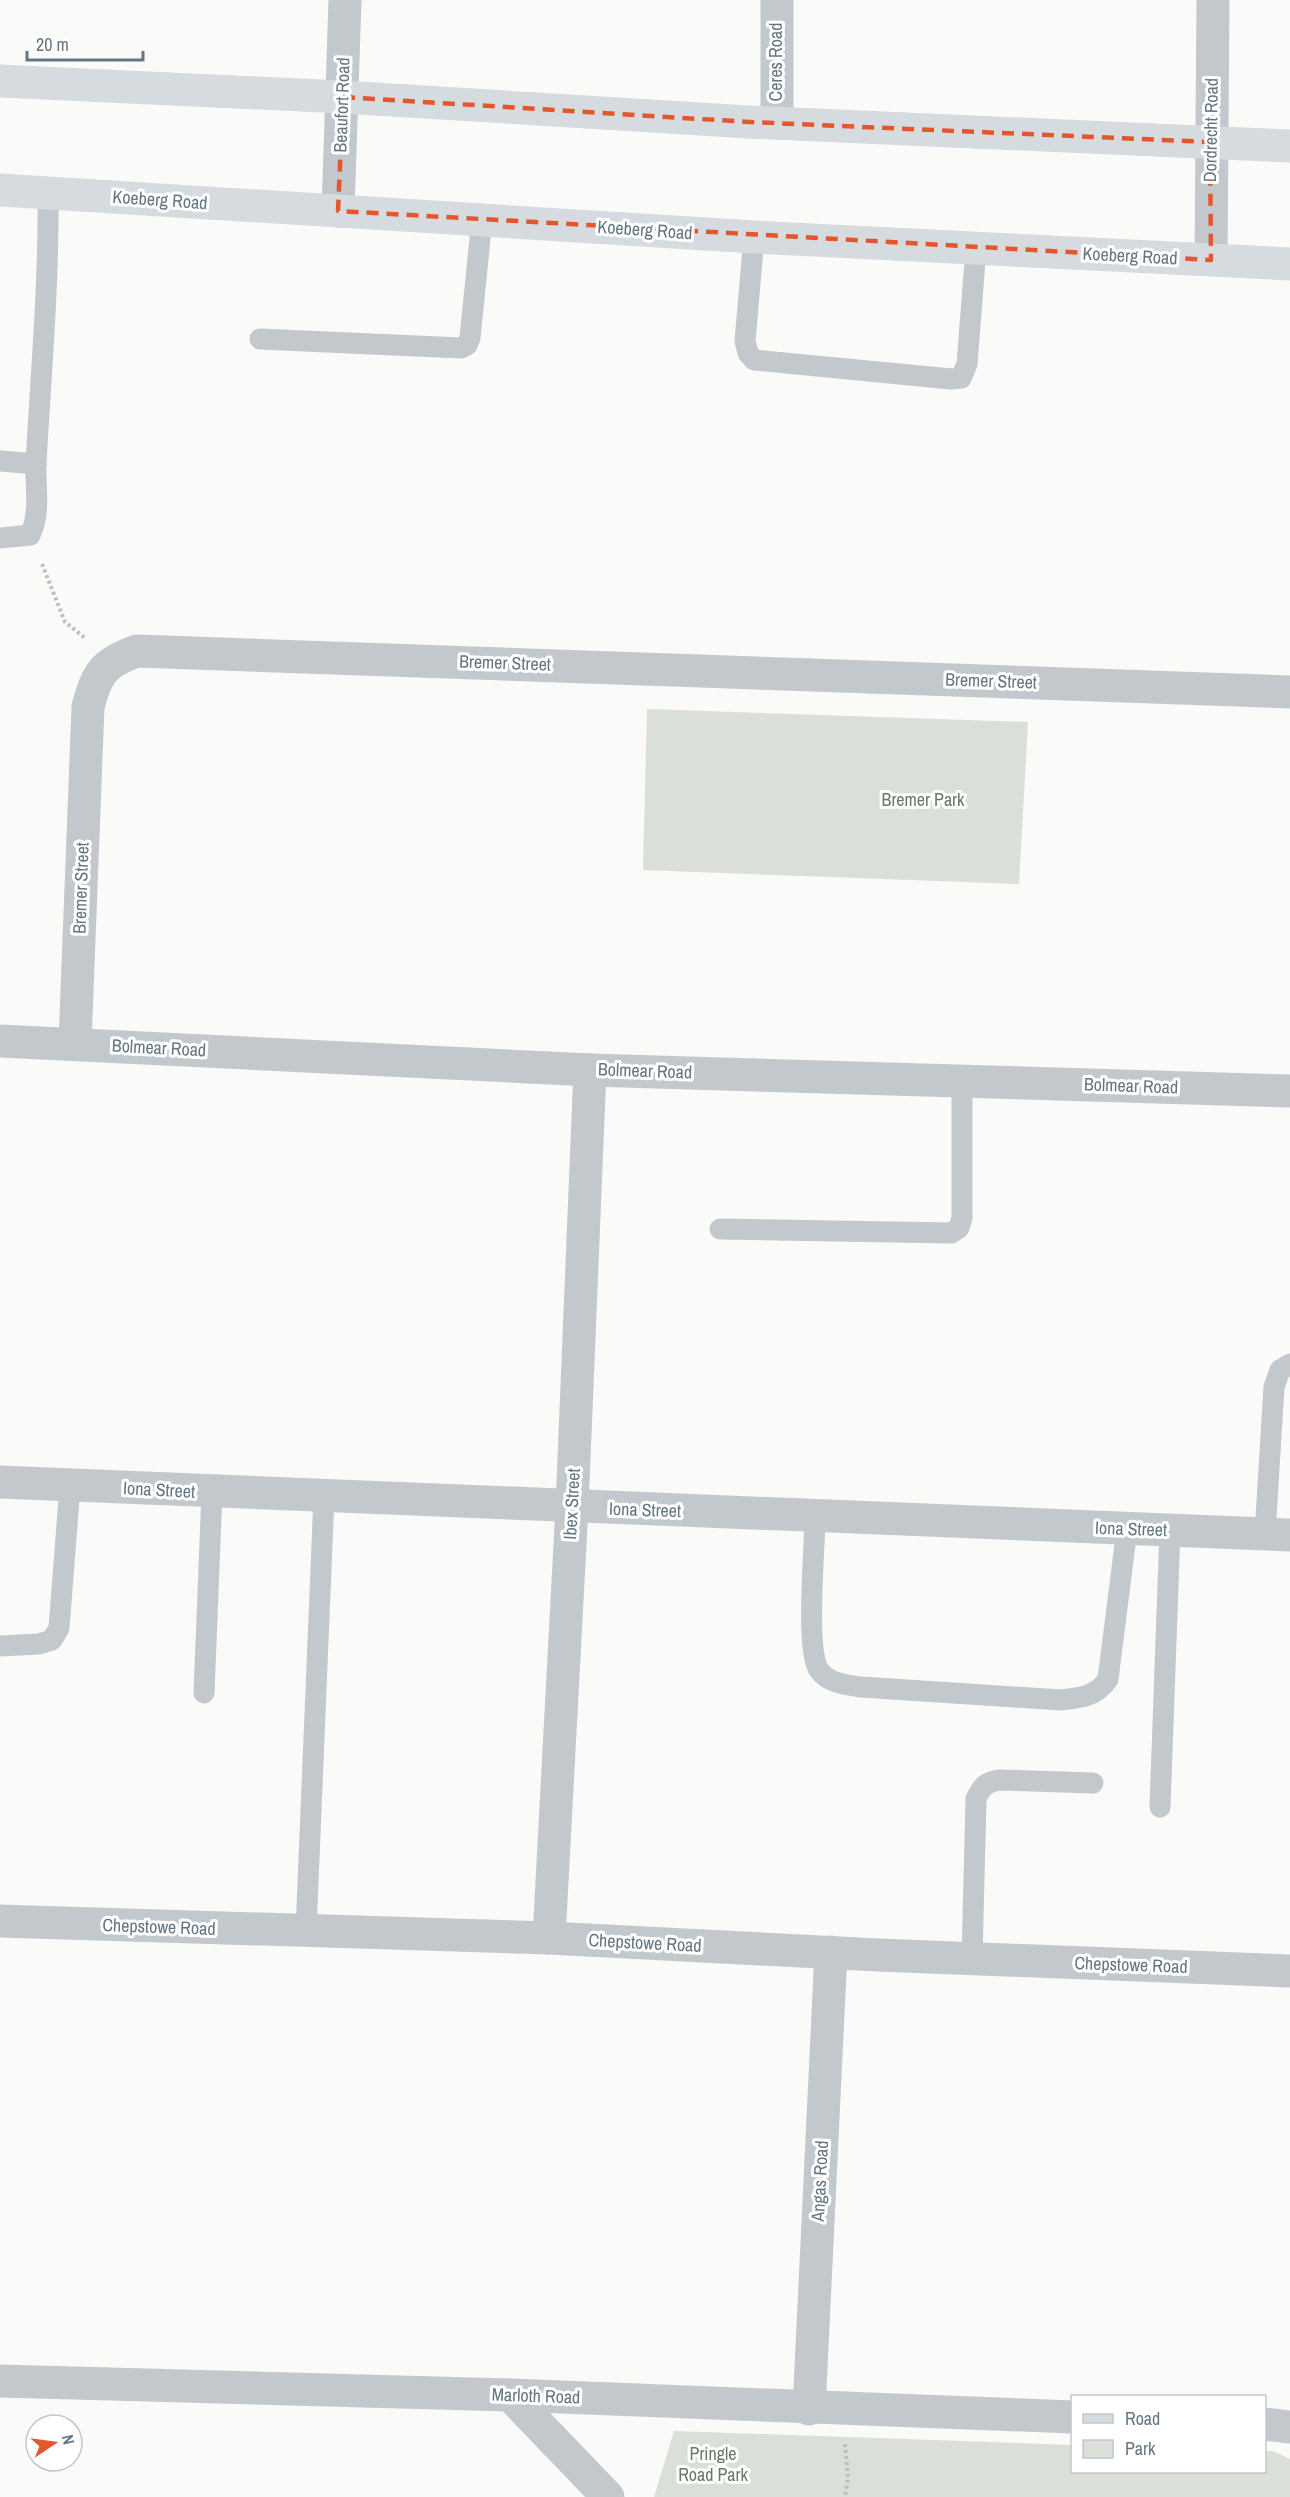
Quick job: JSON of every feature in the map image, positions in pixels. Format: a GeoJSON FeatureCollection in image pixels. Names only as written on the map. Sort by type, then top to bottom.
{"type":"FeatureCollection","features":[{"type":"Feature","properties":{"kind":"main road"},"geometry":{"type":"LineString","coordinates":[[0,81],[342,97],[777,123],[1290,146]]}},
{"type":"Feature","properties":{"kind":"main road","name":"Koeberg Road"},"geometry":{"type":"LineString","coordinates":[[0,190],[754,237],[1290,264]]}},
{"type":"Feature","properties":{"kind":"street","name":"Beaufort Road"},"geometry":{"type":"LineString","coordinates":[[338,211],[345,0]]}},
{"type":"Feature","properties":{"kind":"street","name":"Ceres Road"},"geometry":{"type":"LineString","coordinates":[[777,0],[777,123]]}},
{"type":"Feature","properties":{"kind":"street","name":"Dordrecht Road"},"geometry":{"type":"LineString","coordinates":[[1210,260],[1213,0]]}},
{"type":"Feature","properties":{"kind":"street","name":"Bremer Street"},"geometry":{"type":"LineString","coordinates":[[75,1043],[88,707],[94,684],[112,660],[137,651],[1290,692]]}},
{"type":"Feature","properties":{"kind":"street","name":"Bolmear Road"},"geometry":{"type":"LineString","coordinates":[[0,1041],[590,1070],[1290,1091]]}},
{"type":"Feature","properties":{"kind":"street","name":"Ibex Street"},"geometry":{"type":"LineString","coordinates":[[549,1938],[572,1507],[590,1070]]}},
{"type":"Feature","properties":{"kind":"street","name":"Iona Street"},"geometry":{"type":"LineString","coordinates":[[0,1482],[1278,1535]]}},
{"type":"Feature","properties":{"kind":"street","name":"Chepstowe Road"},"geometry":{"type":"LineString","coordinates":[[0,1921],[549,1938],[831,1953],[1290,1971]]}},
{"type":"Feature","properties":{"kind":"street","name":"Angas Road"},"geometry":{"type":"LineString","coordinates":[[809,2409],[831,1953]]}},
{"type":"Feature","properties":{"kind":"street","name":"Marloth Road"},"geometry":{"type":"LineString","coordinates":[[0,2381],[510,2395],[809,2409],[1071,2417]]}},
{"type":"Feature","properties":{"kind":"street"},"geometry":{"type":"LineString","coordinates":[[510,2395],[608,2497]]}},
{"type":"Feature","properties":{"kind":"street"},"geometry":{"type":"LineString","coordinates":[[1266,2424],[1290,2427]]}},
{"type":"Feature","properties":{"kind":"lane"},"geometry":{"type":"LineString","coordinates":[[0,538],[30,535],[35,525],[36,464],[49,263],[48,193]]}},
{"type":"Feature","properties":{"kind":"lane"},"geometry":{"type":"LineString","coordinates":[[260,339],[461,348],[467,345],[470,338],[482,219]]}},
{"type":"Feature","properties":{"kind":"lane"},"geometry":{"type":"LineString","coordinates":[[754,237],[745,341],[748,353],[754,360],[951,379],[961,378],[967,364],[976,248]]}},
{"type":"Feature","properties":{"kind":"lane"},"geometry":{"type":"LineString","coordinates":[[0,461],[36,464]]}},
{"type":"Feature","properties":{"kind":"lane"},"geometry":{"type":"LineString","coordinates":[[720,1229],[951,1233],[959,1228],[962,1218],[962,1080]]}},
{"type":"Feature","properties":{"kind":"lane"},"geometry":{"type":"LineString","coordinates":[[1278,1535],[1274,1387],[1280,1370],[1290,1364]]}},
{"type":"Feature","properties":{"kind":"lane"},"geometry":{"type":"LineString","coordinates":[[0,1646],[39,1644],[52,1640],[59,1628],[70,1485]]}},
{"type":"Feature","properties":{"kind":"lane"},"geometry":{"type":"LineString","coordinates":[[204,1693],[212,1492]]}},
{"type":"Feature","properties":{"kind":"lane"},"geometry":{"type":"LineString","coordinates":[[306,1931],[324,1496]]}},
{"type":"Feature","properties":{"kind":"lane"},"geometry":{"type":"LineString","coordinates":[[815,1517],[812,1646],[817,1665],[827,1677],[839,1683],[861,1687],[1061,1700],[1091,1695],[1101,1690],[1108,1679],[1127,1529]]}},
{"type":"Feature","properties":{"kind":"lane"},"geometry":{"type":"LineString","coordinates":[[1160,1808],[1170,1530]]}},
{"type":"Feature","properties":{"kind":"lane"},"geometry":{"type":"LineString","coordinates":[[972,1958],[976,1799],[981,1788],[989,1781],[1000,1780],[1093,1783]]}},
{"type":"Feature","properties":{"kind":"path"},"geometry":{"type":"LineString","coordinates":[[30,535],[65,622],[112,660]]}},
{"type":"Feature","properties":{"kind":"path"},"geometry":{"type":"LineString","coordinates":[[842,2410],[848,2478],[845,2497]]}},
{"type":"Feature","properties":{"kind":"highlighted area"},"geometry":{"type":"Polygon","coordinates":[[[343,97],[749,122],[1210,142],[1211,260],[338,211],[343,97]]]}},
{"type":"Feature","properties":{"kind":"green space","name":"Bremer Park"},"geometry":{"type":"Polygon","coordinates":[[[647,709],[1028,722],[1019,884],[643,870],[647,709]]]}},
{"type":"Feature","properties":{"kind":"green space","name":"Pringle Road Park"},"geometry":{"type":"Polygon","coordinates":[[[674,2431],[1071,2445],[1071,2473],[1266,2473],[1266,2451],[1273,2451],[1290,2459],[1290,2497],[654,2497],[674,2431]]]}}]}
